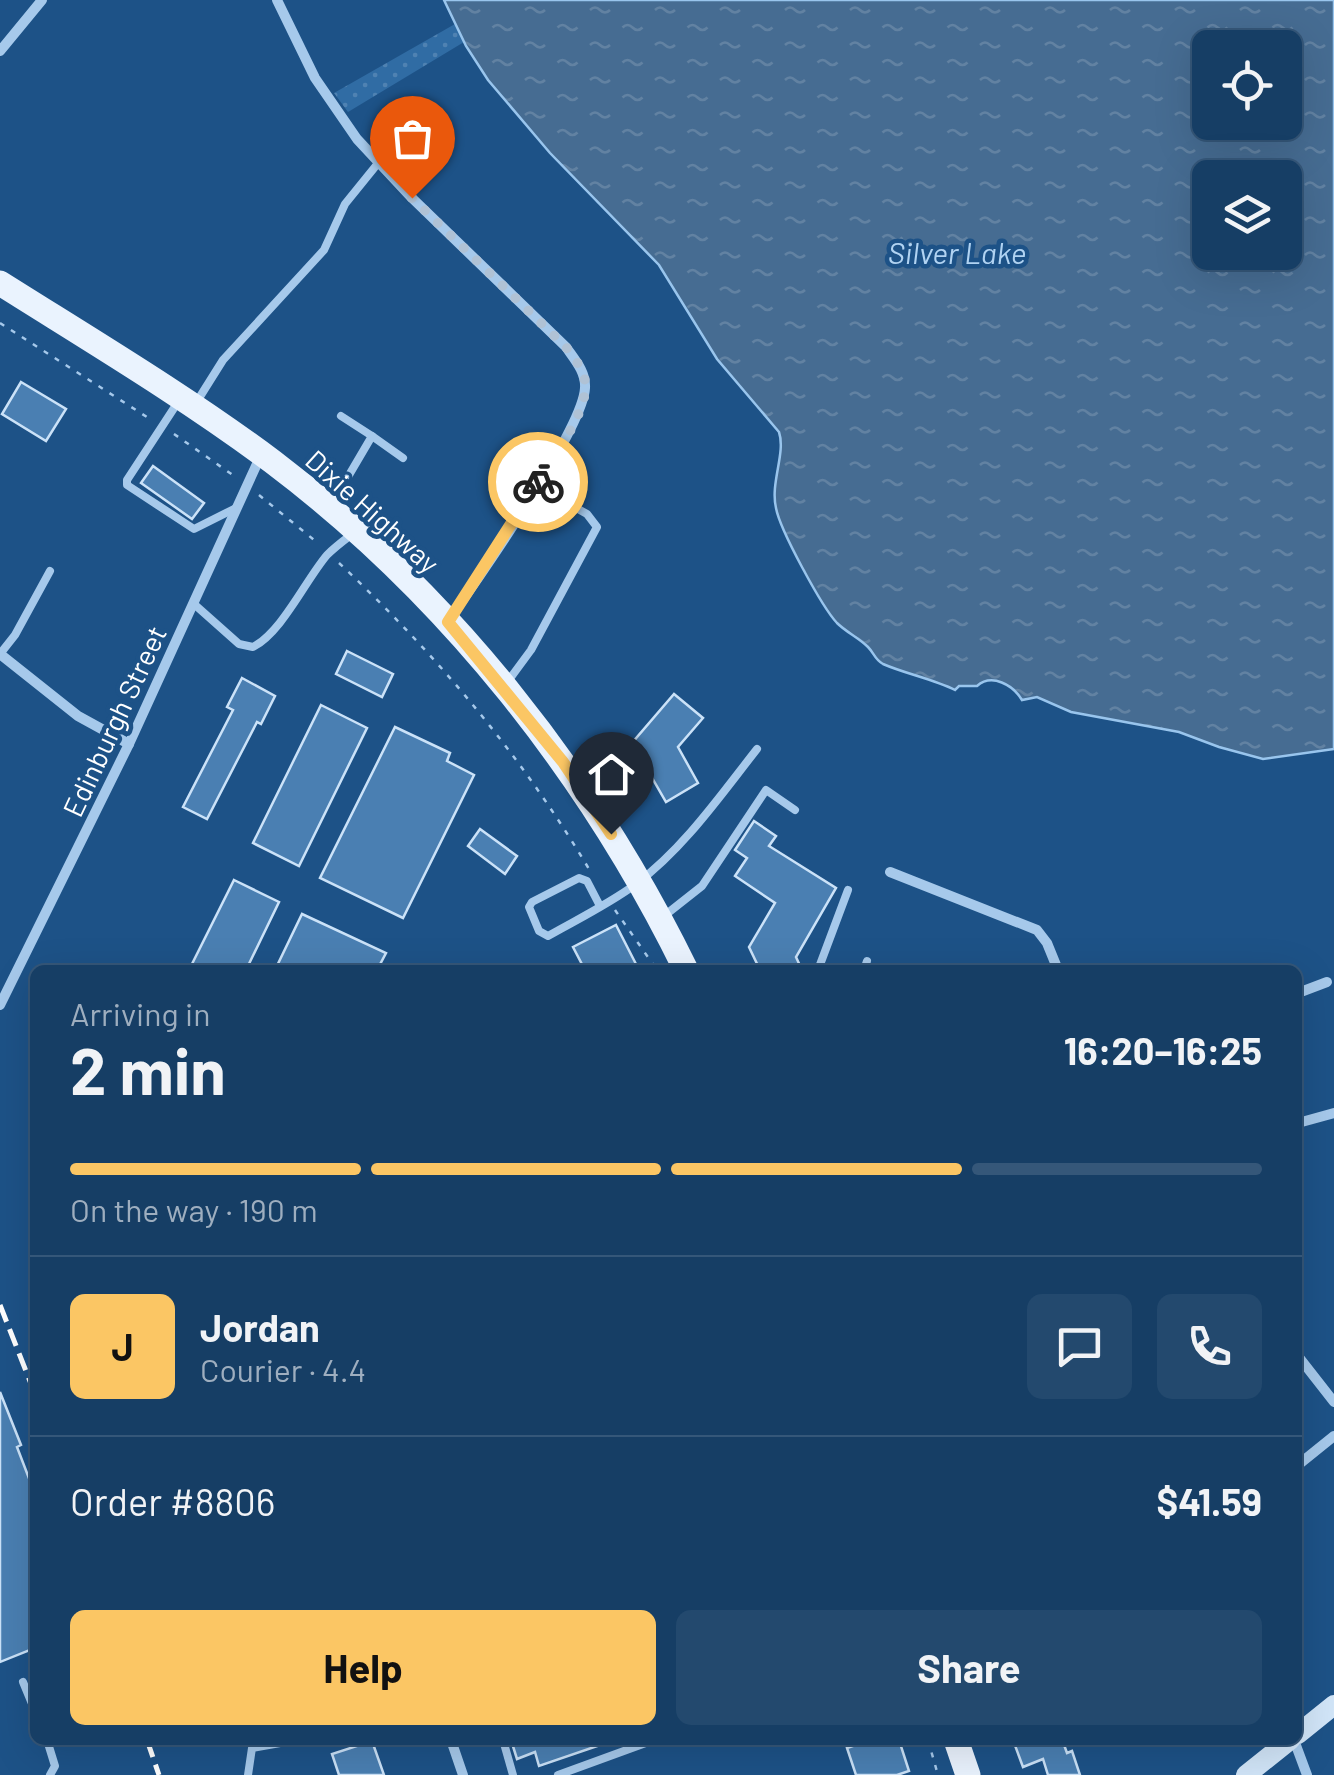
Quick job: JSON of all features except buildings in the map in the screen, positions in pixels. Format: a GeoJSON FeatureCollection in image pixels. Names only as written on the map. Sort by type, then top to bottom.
{"type":"FeatureCollection","features":[{"type":"Feature","properties":{"kind":"main road","name":"Dixie Highway"},"geometry":{"type":"LineString","coordinates":[[3,290],[187,402],[262,454],[356,531],[448,622],[563,762],[640,881],[683,965]]}},
{"type":"Feature","properties":{"kind":"main road"},"geometry":{"type":"LineString","coordinates":[[958,1745],[968,1775]]}},
{"type":"Feature","properties":{"kind":"street"},"geometry":{"type":"LineString","coordinates":[[277,0],[315,78],[340,118],[379,162],[566,347],[583,372],[583,404],[448,622]]}},
{"type":"Feature","properties":{"kind":"street"},"geometry":{"type":"LineString","coordinates":[[0,51],[38,1]]}},
{"type":"Feature","properties":{"kind":"street","name":"Edinburgh Street"},"geometry":{"type":"LineString","coordinates":[[0,1005],[129,744],[262,454]]}},
{"type":"Feature","properties":{"kind":"street"},"geometry":{"type":"LineString","coordinates":[[0,654],[78,716],[129,744]]}},
{"type":"Feature","properties":{"kind":"street"},"geometry":{"type":"LineString","coordinates":[[890,872],[1037,930],[1047,942],[1056,965]]}},
{"type":"Feature","properties":{"kind":"street"},"geometry":{"type":"LineString","coordinates":[[1302,991],[1327,982]]}},
{"type":"Feature","properties":{"kind":"street"},"geometry":{"type":"LineString","coordinates":[[1302,1122],[1334,1113]]}},
{"type":"Feature","properties":{"kind":"street"},"geometry":{"type":"LineString","coordinates":[[1302,1361],[1334,1402]]}},
{"type":"Feature","properties":{"kind":"street"},"geometry":{"type":"LineString","coordinates":[[1302,1462],[1334,1436]]}},
{"type":"Feature","properties":{"kind":"street"},"geometry":{"type":"LineString","coordinates":[[1302,1731],[1334,1705]]}},
{"type":"Feature","properties":{"kind":"street"},"geometry":{"type":"LineString","coordinates":[[453,1745],[462,1775]]}},
{"type":"Feature","properties":{"kind":"street"},"geometry":{"type":"LineString","coordinates":[[1246,1775],[1285,1745]]}},
{"type":"Feature","properties":{"kind":"street"},"geometry":{"type":"LineString","coordinates":[[1296,1745],[1307,1775]]}},
{"type":"Feature","properties":{"kind":"lane"},"geometry":{"type":"LineString","coordinates":[[238,507],[194,529],[127,486],[127,480],[162,426],[324,250],[344,204],[379,162]]}},
{"type":"Feature","properties":{"kind":"lane"},"geometry":{"type":"LineString","coordinates":[[341,416],[403,458]]}},
{"type":"Feature","properties":{"kind":"lane"},"geometry":{"type":"LineString","coordinates":[[330,508],[372,436]]}},
{"type":"Feature","properties":{"kind":"lane"},"geometry":{"type":"LineString","coordinates":[[504,688],[530,650],[597,527],[587,514],[536,485]]}},
{"type":"Feature","properties":{"kind":"lane"},"geometry":{"type":"LineString","coordinates":[[194,604],[239,644],[253,647],[273,629],[329,553],[356,531]]}},
{"type":"Feature","properties":{"kind":"lane"},"geometry":{"type":"LineString","coordinates":[[0,654],[50,570]]}},
{"type":"Feature","properties":{"kind":"lane"},"geometry":{"type":"LineString","coordinates":[[604,905],[587,881],[580,878],[529,907],[540,931],[548,936],[604,905],[640,881],[692,831],[757,749]]}},
{"type":"Feature","properties":{"kind":"lane"},"geometry":{"type":"LineString","coordinates":[[660,919],[702,886],[766,790],[795,810]]}},
{"type":"Feature","properties":{"kind":"lane"},"geometry":{"type":"LineString","coordinates":[[820,965],[848,890]]}},
{"type":"Feature","properties":{"kind":"lane"},"geometry":{"type":"LineString","coordinates":[[23,1682],[30,1699]]}},
{"type":"Feature","properties":{"kind":"lane"},"geometry":{"type":"LineString","coordinates":[[50,1745],[56,1766],[50,1775]]}},
{"type":"Feature","properties":{"kind":"lane"},"geometry":{"type":"LineString","coordinates":[[248,1775],[252,1748],[269,1745]]}},
{"type":"Feature","properties":{"kind":"lane"},"geometry":{"type":"LineString","coordinates":[[504,1745],[513,1775]]}},
{"type":"Feature","properties":{"kind":"lane"},"geometry":{"type":"LineString","coordinates":[[558,1775],[640,1745]]}},
{"type":"Feature","properties":{"kind":"path"},"geometry":{"type":"LineString","coordinates":[[0,322],[162,426],[247,486],[329,553],[383,604],[462,690],[533,782],[592,873]]}},
{"type":"Feature","properties":{"kind":"path"},"geometry":{"type":"LineString","coordinates":[[604,905],[654,965]]}},
{"type":"Feature","properties":{"kind":"path"},"geometry":{"type":"LineString","coordinates":[[929,1745],[938,1775]]}},
{"type":"Feature","properties":{"kind":"shaded area"},"geometry":{"type":"Polygon","coordinates":[[[455,24],[464,42],[348,112],[334,93],[455,24]]]}},
{"type":"Feature","properties":{"kind":"water","name":"Silver Lake"},"geometry":{"type":"Polygon","coordinates":[[[444,0],[1334,0],[1334,749],[1263,759],[1179,732],[1071,712],[1037,697],[1022,700],[1008,686],[995,681],[959,686],[955,690],[880,662],[830,614],[785,533],[775,498],[781,449],[779,432],[717,359],[659,265],[550,153],[488,80],[444,0]]]}},
{"type":"Feature","properties":{"kind":"railway"},"geometry":{"type":"LineString","coordinates":[[0,1305],[30,1381]]}},
{"type":"Feature","properties":{"kind":"railway"},"geometry":{"type":"LineString","coordinates":[[149,1745],[159,1775]]}},
{"type":"Feature","properties":{"kind":"way so far"},"geometry":{"type":"LineString","coordinates":[[412,198],[566,347],[583,372],[583,404],[538,482]]}},
{"type":"Feature","properties":{"kind":"route"},"geometry":{"type":"LineString","coordinates":[[538,482],[448,622],[563,762],[611,834]]}}]}
